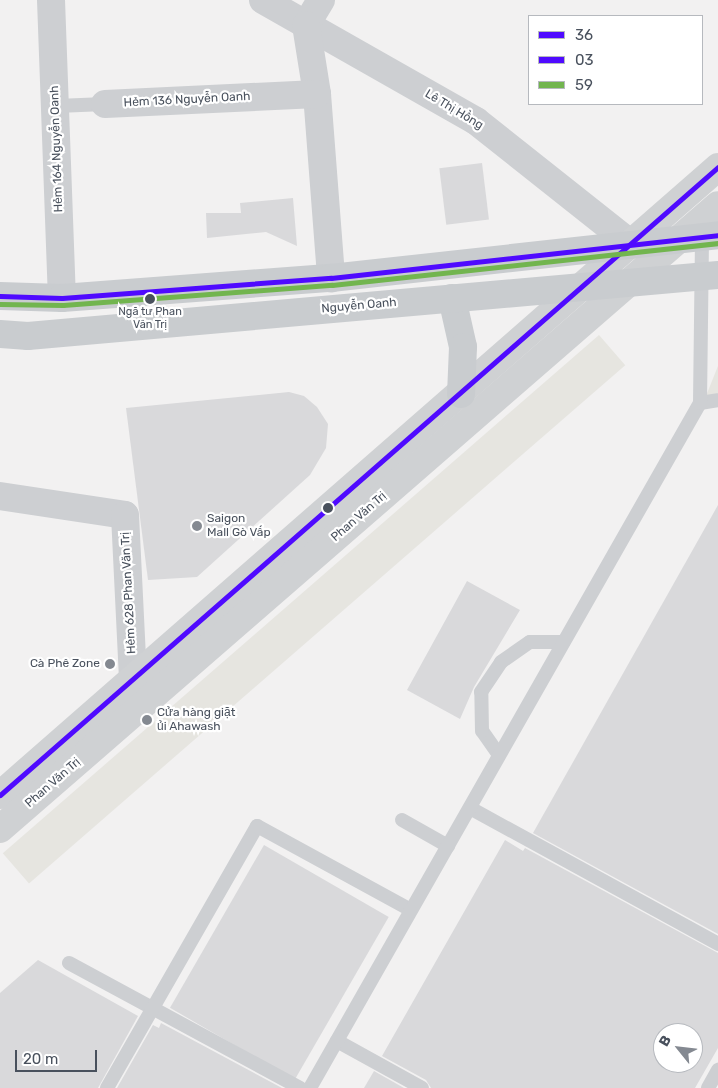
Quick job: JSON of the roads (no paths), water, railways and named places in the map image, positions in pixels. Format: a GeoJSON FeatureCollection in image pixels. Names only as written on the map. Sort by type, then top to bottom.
{"type":"FeatureCollection","features":[{"type":"Feature","properties":{"kind":"main road"},"geometry":{"type":"LineString","coordinates":[[0,795],[461,394],[718,167]]}},
{"type":"Feature","properties":{"kind":"main road","name":"Phan Văn Trị"},"geometry":{"type":"LineString","coordinates":[[0,829],[628,283],[700,236],[718,205]]}},
{"type":"Feature","properties":{"kind":"main road"},"geometry":{"type":"LineString","coordinates":[[0,296],[62,298],[332,278],[700,236]]}},
{"type":"Feature","properties":{"kind":"main road","name":"Nguyễn Oanh"},"geometry":{"type":"LineString","coordinates":[[0,334],[28,336],[710,276]]}},
{"type":"Feature","properties":{"kind":"main road"},"geometry":{"type":"LineString","coordinates":[[452,298],[464,347],[461,394]]}},
{"type":"Feature","properties":{"kind":"street","name":"Hẻm 164 Nguyễn Oanh"},"geometry":{"type":"LineString","coordinates":[[51,0],[57,106],[62,298]]}},
{"type":"Feature","properties":{"kind":"street","name":"Lê Thị Hồng"},"geometry":{"type":"LineString","coordinates":[[262,0],[476,121],[631,244]]}},
{"type":"Feature","properties":{"kind":"street"},"geometry":{"type":"LineString","coordinates":[[321,0],[306,26],[317,94],[332,278]]}},
{"type":"Feature","properties":{"kind":"street","name":"Hẻm 136 Nguyễn Oanh"},"geometry":{"type":"LineString","coordinates":[[105,104],[317,94]]}},
{"type":"Feature","properties":{"kind":"street","name":"Hẻm 628 Phan Văn Trị"},"geometry":{"type":"LineString","coordinates":[[0,496],[125,515],[133,680],[144,704]]}},
{"type":"Feature","properties":{"kind":"lane","name":"Hẻm 136 Nguyễn Oanh"},"geometry":{"type":"LineString","coordinates":[[57,106],[105,104]]}},
{"type":"Feature","properties":{"kind":"lane"},"geometry":{"type":"LineString","coordinates":[[310,1088],[700,403],[710,276],[700,236]]}},
{"type":"Feature","properties":{"kind":"lane"},"geometry":{"type":"LineString","coordinates":[[700,403],[718,400]]}},
{"type":"Feature","properties":{"kind":"lane"},"geometry":{"type":"LineString","coordinates":[[499,755],[482,731],[482,692],[501,662],[530,642],[563,642]]}},
{"type":"Feature","properties":{"kind":"lane"},"geometry":{"type":"LineString","coordinates":[[470,808],[718,944]]}},
{"type":"Feature","properties":{"kind":"lane"},"geometry":{"type":"LineString","coordinates":[[402,820],[448,846]]}},
{"type":"Feature","properties":{"kind":"lane"},"geometry":{"type":"LineString","coordinates":[[107,1088],[257,826],[411,910]]}},
{"type":"Feature","properties":{"kind":"lane"},"geometry":{"type":"LineString","coordinates":[[69,963],[300,1088]]}},
{"type":"Feature","properties":{"kind":"lane"},"geometry":{"type":"LineString","coordinates":[[337,1041],[422,1088]]}},
{"type":"Feature","properties":{"kind":"lane"},"geometry":{"type":"LineString","coordinates":[[708,1088],[718,1070]]}},
{"type":"Feature","properties":{"kind":"place","name":"Ngã tư Phan Văn Trị"},"geometry":{"type":"Point","coordinates":[150,299]}},
{"type":"Feature","properties":{"kind":"place","name":"Saigon Mall Gò Vấp"},"geometry":{"type":"Point","coordinates":[197,526]}},
{"type":"Feature","properties":{"kind":"place","name":"Cà Phê Zone"},"geometry":{"type":"Point","coordinates":[110,664]}},
{"type":"Feature","properties":{"kind":"place","name":"Cửa hàng giặt ủi Ahawash"},"geometry":{"type":"Point","coordinates":[147,720]}}]}
